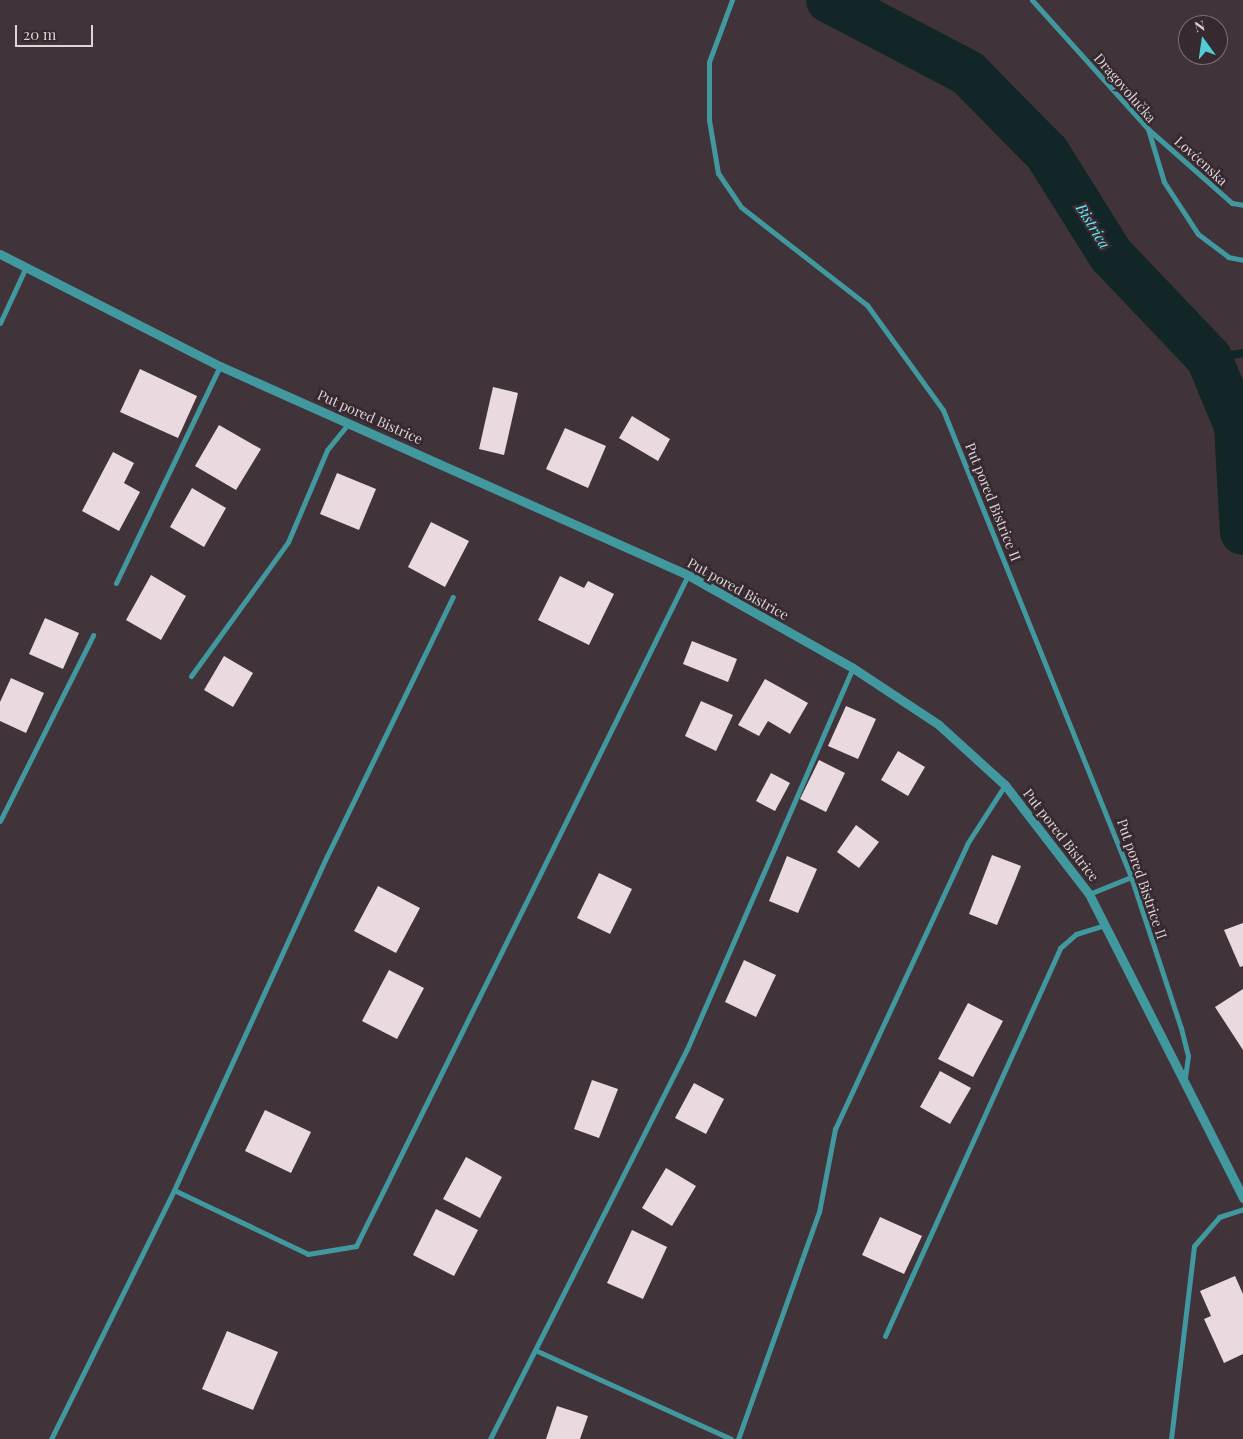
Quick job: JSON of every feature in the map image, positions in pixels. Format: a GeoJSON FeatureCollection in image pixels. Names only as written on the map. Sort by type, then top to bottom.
{"type":"FeatureCollection","features":[{"type":"Feature","properties":{"kind":"street","name":"Dragovolučka"},"geometry":{"type":"LineString","coordinates":[[1032,0],[1148,128],[1164,182],[1198,234],[1228,257],[1243,260]]}},
{"type":"Feature","properties":{"kind":"street","name":"Put pored Bistrice II"},"geometry":{"type":"LineString","coordinates":[[731,1],[709,62],[709,120],[718,172],[740,207],[867,305],[943,410],[1130,876],[1182,1028],[1188,1056],[1185,1078]]}},
{"type":"Feature","properties":{"kind":"street","name":"Lovćenska"},"geometry":{"type":"LineString","coordinates":[[1148,128],[1232,203],[1243,205]]}},
{"type":"Feature","properties":{"kind":"street","name":"Put pored Bistrice"},"geometry":{"type":"LineString","coordinates":[[0,254],[220,366],[350,422],[688,575],[853,668],[952,735],[1005,785],[1089,894],[1185,1078],[1243,1198]]}},
{"type":"Feature","properties":{"kind":"street"},"geometry":{"type":"LineString","coordinates":[[0,323],[26,267]]}},
{"type":"Feature","properties":{"kind":"street"},"geometry":{"type":"LineString","coordinates":[[116,583],[220,366]]}},
{"type":"Feature","properties":{"kind":"street"},"geometry":{"type":"LineString","coordinates":[[191,676],[288,542],[327,450],[350,422]]}},
{"type":"Feature","properties":{"kind":"street"},"geometry":{"type":"LineString","coordinates":[[174,1190],[308,1254],[356,1246],[688,575]]}},
{"type":"Feature","properties":{"kind":"street"},"geometry":{"type":"LineString","coordinates":[[51,1439],[174,1190],[327,856],[453,597]]}},
{"type":"Feature","properties":{"kind":"street"},"geometry":{"type":"LineString","coordinates":[[0,821],[93,635]]}},
{"type":"Feature","properties":{"kind":"street"},"geometry":{"type":"LineString","coordinates":[[490,1439],[687,1049],[853,668]]}},
{"type":"Feature","properties":{"kind":"street"},"geometry":{"type":"LineString","coordinates":[[738,1439],[820,1212],[835,1129],[967,844],[1005,785]]}},
{"type":"Feature","properties":{"kind":"street"},"geometry":{"type":"LineString","coordinates":[[1089,894],[1130,876]]}},
{"type":"Feature","properties":{"kind":"street"},"geometry":{"type":"LineString","coordinates":[[885,1336],[1060,948],[1076,934],[1105,925]]}},
{"type":"Feature","properties":{"kind":"street"},"geometry":{"type":"LineString","coordinates":[[1171,1439],[1194,1246],[1219,1217],[1243,1209]]}},
{"type":"Feature","properties":{"kind":"street"},"geometry":{"type":"LineString","coordinates":[[535,1350],[731,1439]]}},
{"type":"Feature","properties":{"kind":"building"},"geometry":{"type":"Polygon","coordinates":[[[140,369],[197,396],[178,438],[120,412],[140,369]]]}},
{"type":"Feature","properties":{"kind":"building"},"geometry":{"type":"Polygon","coordinates":[[[493,387],[518,393],[504,455],[479,449],[493,387]]]}},
{"type":"Feature","properties":{"kind":"building"},"geometry":{"type":"Polygon","coordinates":[[[632,416],[670,439],[658,461],[619,438],[632,416]]]}},
{"type":"Feature","properties":{"kind":"building"},"geometry":{"type":"Polygon","coordinates":[[[219,425],[261,449],[236,490],[195,466],[219,425]]]}},
{"type":"Feature","properties":{"kind":"building"},"geometry":{"type":"Polygon","coordinates":[[[565,428],[606,446],[588,488],[546,469],[565,428]]]}},
{"type":"Feature","properties":{"kind":"building"},"geometry":{"type":"Polygon","coordinates":[[[113,452],[134,463],[124,483],[140,492],[119,531],[82,511],[113,452]]]}},
{"type":"Feature","properties":{"kind":"building"},"geometry":{"type":"Polygon","coordinates":[[[337,473],[376,489],[359,530],[320,514],[337,473]]]}},
{"type":"Feature","properties":{"kind":"building"},"geometry":{"type":"Polygon","coordinates":[[[192,488],[226,508],[204,547],[170,527],[192,488]]]}},
{"type":"Feature","properties":{"kind":"building"},"geometry":{"type":"Polygon","coordinates":[[[431,522],[469,541],[445,587],[408,567],[431,522]]]}},
{"type":"Feature","properties":{"kind":"building"},"geometry":{"type":"Polygon","coordinates":[[[151,575],[186,596],[161,640],[126,620],[151,575]]]}},
{"type":"Feature","properties":{"kind":"building"},"geometry":{"type":"Polygon","coordinates":[[[560,576],[584,588],[588,581],[614,594],[589,645],[538,620],[560,576]]]}},
{"type":"Feature","properties":{"kind":"building"},"geometry":{"type":"Polygon","coordinates":[[[45,618],[79,633],[63,669],[29,654],[45,618]]]}},
{"type":"Feature","properties":{"kind":"building"},"geometry":{"type":"Polygon","coordinates":[[[692,641],[737,659],[728,682],[683,664],[692,641]]]}},
{"type":"Feature","properties":{"kind":"building"},"geometry":{"type":"Polygon","coordinates":[[[224,656],[253,673],[233,707],[204,690],[224,656]]]}},
{"type":"Feature","properties":{"kind":"building"},"geometry":{"type":"Polygon","coordinates":[[[11,678],[44,693],[26,733],[0,721],[0,702],[11,678]]]}},
{"type":"Feature","properties":{"kind":"building"},"geometry":{"type":"Polygon","coordinates":[[[765,679],[808,703],[790,734],[768,721],[759,736],[738,725],[765,679]]]}},
{"type":"Feature","properties":{"kind":"building"},"geometry":{"type":"Polygon","coordinates":[[[701,701],[733,715],[716,751],[685,736],[701,701]]]}},
{"type":"Feature","properties":{"kind":"building"},"geometry":{"type":"Polygon","coordinates":[[[846,706],[876,719],[858,759],[828,746],[846,706]]]}},
{"type":"Feature","properties":{"kind":"building"},"geometry":{"type":"Polygon","coordinates":[[[898,751],[925,767],[908,796],[881,780],[898,751]]]}},
{"type":"Feature","properties":{"kind":"building"},"geometry":{"type":"Polygon","coordinates":[[[819,760],[845,773],[826,812],[800,799],[819,760]]]}},
{"type":"Feature","properties":{"kind":"building"},"geometry":{"type":"Polygon","coordinates":[[[771,773],[790,783],[775,811],[756,801],[771,773]]]}},
{"type":"Feature","properties":{"kind":"building"},"geometry":{"type":"Polygon","coordinates":[[[856,825],[879,842],[859,868],[837,852],[856,825]]]}},
{"type":"Feature","properties":{"kind":"building"},"geometry":{"type":"Polygon","coordinates":[[[992,855],[1021,866],[997,925],[969,914],[992,855]]]}},
{"type":"Feature","properties":{"kind":"building"},"geometry":{"type":"Polygon","coordinates":[[[787,856],[817,869],[798,913],[769,901],[787,856]]]}},
{"type":"Feature","properties":{"kind":"building"},"geometry":{"type":"Polygon","coordinates":[[[599,873],[632,889],[610,934],[577,918],[599,873]]]}},
{"type":"Feature","properties":{"kind":"building"},"geometry":{"type":"Polygon","coordinates":[[[378,886],[420,908],[396,953],[354,931],[378,886]]]}},
{"type":"Feature","properties":{"kind":"building"},"geometry":{"type":"Polygon","coordinates":[[[1243,923],[1243,966],[1240,967],[1224,930],[1243,923]]]}},
{"type":"Feature","properties":{"kind":"building"},"geometry":{"type":"Polygon","coordinates":[[[744,960],[776,975],[756,1017],[725,1002],[744,960]]]}},
{"type":"Feature","properties":{"kind":"building"},"geometry":{"type":"Polygon","coordinates":[[[389,970],[424,988],[397,1039],[362,1021],[389,970]]]}},
{"type":"Feature","properties":{"kind":"building"},"geometry":{"type":"Polygon","coordinates":[[[1243,989],[1243,1050],[1215,1007],[1243,989]]]}},
{"type":"Feature","properties":{"kind":"building"},"geometry":{"type":"Polygon","coordinates":[[[968,1003],[1003,1021],[973,1077],[938,1059],[968,1003]]]}},
{"type":"Feature","properties":{"kind":"building"},"geometry":{"type":"Polygon","coordinates":[[[940,1071],[971,1088],[950,1124],[920,1107],[940,1071]]]}},
{"type":"Feature","properties":{"kind":"building"},"geometry":{"type":"Polygon","coordinates":[[[592,1080],[618,1089],[599,1138],[574,1129],[592,1080]]]}},
{"type":"Feature","properties":{"kind":"building"},"geometry":{"type":"Polygon","coordinates":[[[694,1083],[724,1099],[706,1134],[675,1118],[694,1083]]]}},
{"type":"Feature","properties":{"kind":"building"},"geometry":{"type":"Polygon","coordinates":[[[265,1110],[311,1132],[291,1173],[245,1151],[265,1110]]]}},
{"type":"Feature","properties":{"kind":"building"},"geometry":{"type":"Polygon","coordinates":[[[466,1157],[502,1177],[480,1218],[443,1199],[466,1157]]]}},
{"type":"Feature","properties":{"kind":"building"},"geometry":{"type":"Polygon","coordinates":[[[666,1168],[696,1186],[672,1226],[642,1208],[666,1168]]]}},
{"type":"Feature","properties":{"kind":"building"},"geometry":{"type":"Polygon","coordinates":[[[436,1209],[478,1230],[454,1276],[413,1255],[436,1209]]]}},
{"type":"Feature","properties":{"kind":"building"},"geometry":{"type":"Polygon","coordinates":[[[880,1217],[922,1236],[904,1274],[862,1255],[880,1217]]]}},
{"type":"Feature","properties":{"kind":"building"},"geometry":{"type":"Polygon","coordinates":[[[632,1230],[667,1247],[643,1299],[607,1283],[632,1230]]]}},
{"type":"Feature","properties":{"kind":"building"},"geometry":{"type":"Polygon","coordinates":[[[1235,1276],[1243,1294],[1243,1354],[1224,1363],[1204,1319],[1211,1316],[1200,1291],[1235,1276]]]}},
{"type":"Feature","properties":{"kind":"building"},"geometry":{"type":"Polygon","coordinates":[[[227,1331],[278,1352],[253,1410],[202,1389],[227,1331]]]}},
{"type":"Feature","properties":{"kind":"building"},"geometry":{"type":"Polygon","coordinates":[[[557,1406],[588,1416],[580,1439],[546,1439],[557,1406]]]}},
{"type":"Feature","properties":{"kind":"waterway","name":"Bistrica"},"geometry":{"type":"LineString","coordinates":[[829,0],[968,73],[1047,153],[1111,255],[1209,358],[1237,426],[1243,532]]}},
{"type":"Feature","properties":{"kind":"waterway"},"geometry":{"type":"LineString","coordinates":[[1209,358],[1243,353]]}}]}
